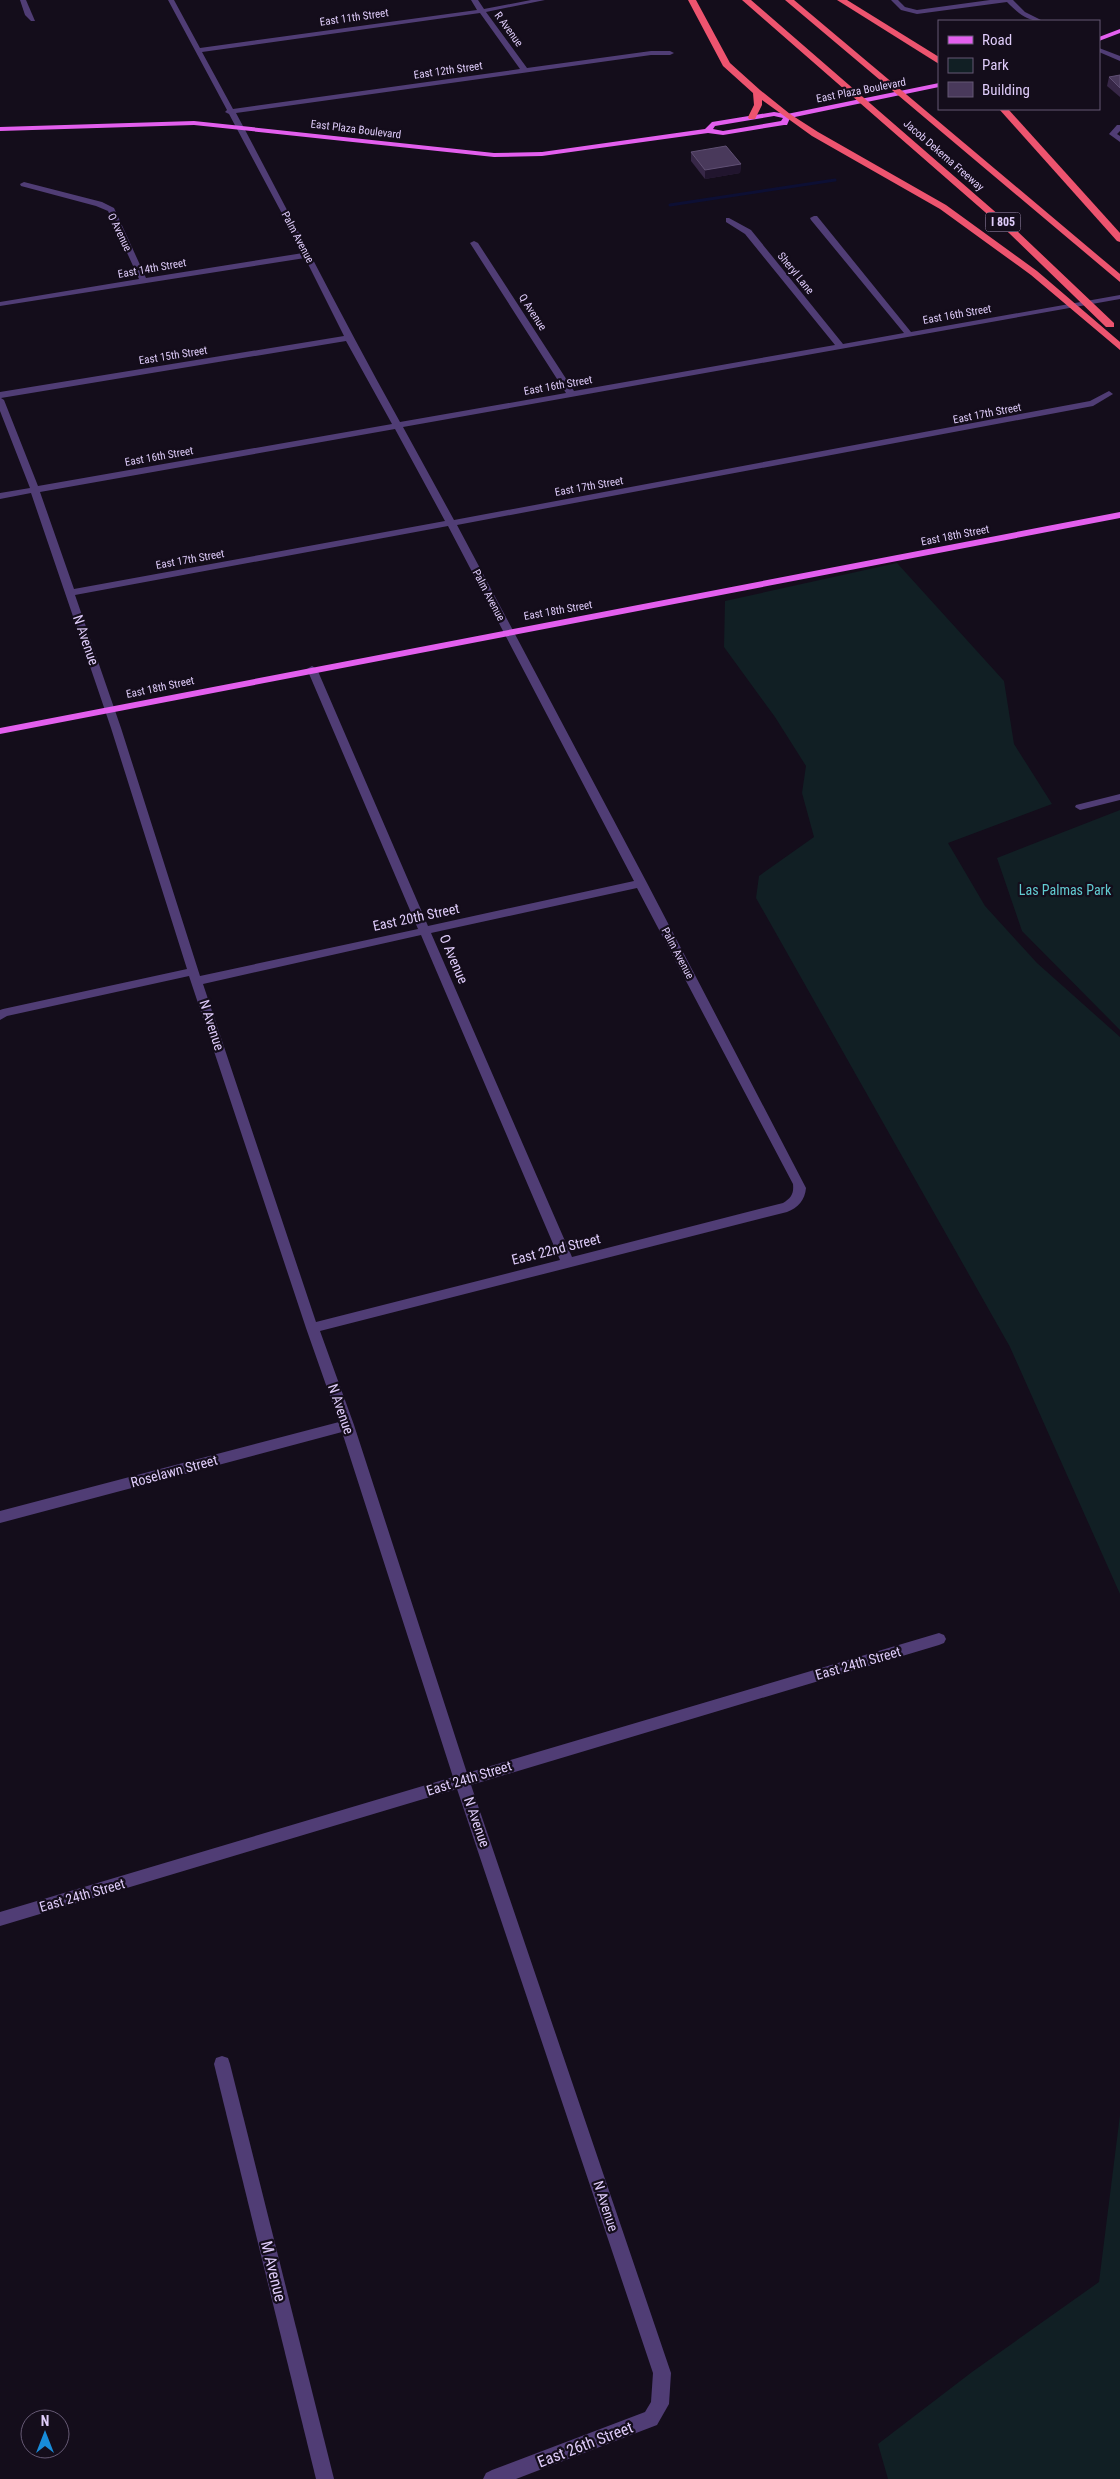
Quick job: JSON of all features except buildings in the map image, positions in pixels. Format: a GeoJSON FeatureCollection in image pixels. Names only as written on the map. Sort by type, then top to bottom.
{"type":"FeatureCollection","features":[{"type":"Feature","properties":{"kind":"highway"},"geometry":{"type":"LineString","coordinates":[[692,0],[726,64],[757,92],[788,116],[943,207],[1034,273],[1120,347]]}},
{"type":"Feature","properties":{"kind":"highway","name":"Jacob Dekema Freeway"},"geometry":{"type":"LineString","coordinates":[[746,0],[1012,231],[1120,335]]}},
{"type":"Feature","properties":{"kind":"highway","name":"Jacob Dekema Freeway"},"geometry":{"type":"LineString","coordinates":[[789,0],[1120,279]]}},
{"type":"Feature","properties":{"kind":"highway"},"geometry":{"type":"LineString","coordinates":[[841,0],[938,60]]}},
{"type":"Feature","properties":{"kind":"highway"},"geometry":{"type":"LineString","coordinates":[[930,54],[938,57]]}},
{"type":"Feature","properties":{"kind":"highway"},"geometry":{"type":"LineString","coordinates":[[752,117],[758,105],[757,92]]}},
{"type":"Feature","properties":{"kind":"highway"},"geometry":{"type":"LineString","coordinates":[[1005,110],[1120,239]]}},
{"type":"Feature","properties":{"kind":"main road"},"geometry":{"type":"LineString","coordinates":[[1100,39],[1120,31]]}},
{"type":"Feature","properties":{"kind":"main road","name":"East Plaza Boulevard"},"geometry":{"type":"LineString","coordinates":[[708,131],[712,124],[774,114],[788,116],[938,85]]}},
{"type":"Feature","properties":{"kind":"main road","name":"East Plaza Boulevard"},"geometry":{"type":"LineString","coordinates":[[0,129],[175,123],[238,126],[494,155],[542,154],[708,131],[723,133],[765,128],[784,123],[788,116]]}},
{"type":"Feature","properties":{"kind":"main road","name":"East 18th Street"},"geometry":{"type":"LineString","coordinates":[[0,730],[312,669],[708,596],[1120,515]]}},
{"type":"Feature","properties":{"kind":"street"},"geometry":{"type":"LineString","coordinates":[[23,0],[28,14],[33,20]]}},
{"type":"Feature","properties":{"kind":"street","name":"Palm Avenue"},"geometry":{"type":"LineString","coordinates":[[171,0],[308,255],[349,338],[399,426],[642,884],[799,1184],[800,1192]]}},
{"type":"Feature","properties":{"kind":"street","name":"R Avenue"},"geometry":{"type":"LineString","coordinates":[[474,0],[525,70]]}},
{"type":"Feature","properties":{"kind":"street","name":"East 11th Street"},"geometry":{"type":"LineString","coordinates":[[199,50],[482,11],[542,0]]}},
{"type":"Feature","properties":{"kind":"street"},"geometry":{"type":"LineString","coordinates":[[894,0],[908,12],[1007,0],[1037,20]]}},
{"type":"Feature","properties":{"kind":"street"},"geometry":{"type":"LineString","coordinates":[[1100,50],[1120,59]]}},
{"type":"Feature","properties":{"kind":"street","name":"East 12th Street"},"geometry":{"type":"LineString","coordinates":[[230,112],[651,53],[670,53]]}},
{"type":"Feature","properties":{"kind":"street"},"geometry":{"type":"LineString","coordinates":[[1120,127],[1113,134],[1120,140]]}},
{"type":"Feature","properties":{"kind":"street","name":"O Avenue"},"geometry":{"type":"LineString","coordinates":[[24,184],[99,204],[111,210],[144,282]]}},
{"type":"Feature","properties":{"kind":"street"},"geometry":{"type":"LineString","coordinates":[[814,218],[909,334]]}},
{"type":"Feature","properties":{"kind":"street","name":"Sheryl Lane"},"geometry":{"type":"LineString","coordinates":[[728,220],[748,232],[840,346]]}},
{"type":"Feature","properties":{"kind":"street","name":"Q Avenue"},"geometry":{"type":"LineString","coordinates":[[474,243],[571,393]]}},
{"type":"Feature","properties":{"kind":"street","name":"East 14th Street"},"geometry":{"type":"LineString","coordinates":[[0,304],[308,255]]}},
{"type":"Feature","properties":{"kind":"street","name":"East 16th Street"},"geometry":{"type":"LineString","coordinates":[[0,496],[399,426],[571,393],[1120,297]]}},
{"type":"Feature","properties":{"kind":"street","name":"East 15th Street"},"geometry":{"type":"LineString","coordinates":[[0,395],[349,338]]}},
{"type":"Feature","properties":{"kind":"street","name":"East 17th Street"},"geometry":{"type":"LineString","coordinates":[[70,593],[971,427],[1093,403],[1109,394]]}},
{"type":"Feature","properties":{"kind":"street","name":"N Avenue"},"geometry":{"type":"LineString","coordinates":[[0,400],[35,490],[110,710],[195,976],[312,1328],[347,1425],[462,1780],[662,2373],[660,2404],[651,2419]]}},
{"type":"Feature","properties":{"kind":"street","name":"O Avenue"},"geometry":{"type":"LineString","coordinates":[[312,669],[567,1261]]}},
{"type":"Feature","properties":{"kind":"street"},"geometry":{"type":"LineString","coordinates":[[1080,807],[1120,797]]}},
{"type":"Feature","properties":{"kind":"street","name":"East 20th Street"},"geometry":{"type":"LineString","coordinates":[[0,1016],[3,1013],[425,931],[642,884]]}},
{"type":"Feature","properties":{"kind":"street","name":"East 22nd Street"},"geometry":{"type":"LineString","coordinates":[[312,1328],[567,1261],[787,1207],[797,1201],[800,1192]]}},
{"type":"Feature","properties":{"kind":"street","name":"Roselawn Street"},"geometry":{"type":"LineString","coordinates":[[0,1517],[347,1425]]}},
{"type":"Feature","properties":{"kind":"street","name":"East 24th Street"},"geometry":{"type":"LineString","coordinates":[[0,1918],[211,1857],[462,1780],[939,1639]]}},
{"type":"Feature","properties":{"kind":"street","name":"M Avenue"},"geometry":{"type":"LineString","coordinates":[[222,2064],[325,2479]]}},
{"type":"Feature","properties":{"kind":"street","name":"East 26th Street"},"geometry":{"type":"LineString","coordinates":[[492,2479],[651,2419]]}},
{"type":"Feature","properties":{"kind":"green space"},"geometry":{"type":"Polygon","coordinates":[[[897,563],[1004,681],[1014,744],[1052,804],[948,843],[985,906],[1037,963],[1120,1037],[1120,1594],[1010,1347],[756,898],[759,876],[814,837],[802,793],[806,766],[775,717],[724,647],[725,601],[897,563]]]}},
{"type":"Feature","properties":{"kind":"green space","name":"Las Palmas Park"},"geometry":{"type":"Polygon","coordinates":[[[1120,810],[1120,1030],[1022,931],[997,858],[1120,810]]]}},
{"type":"Feature","properties":{"kind":"green space"},"geometry":{"type":"Polygon","coordinates":[[[1120,2115],[1120,2479],[888,2479],[878,2444],[972,2372],[1099,2282],[1120,2115]]]}},
{"type":"Feature","properties":{"kind":"waterway"},"geometry":{"type":"LineString","coordinates":[[670,205],[835,180]]}}]}
